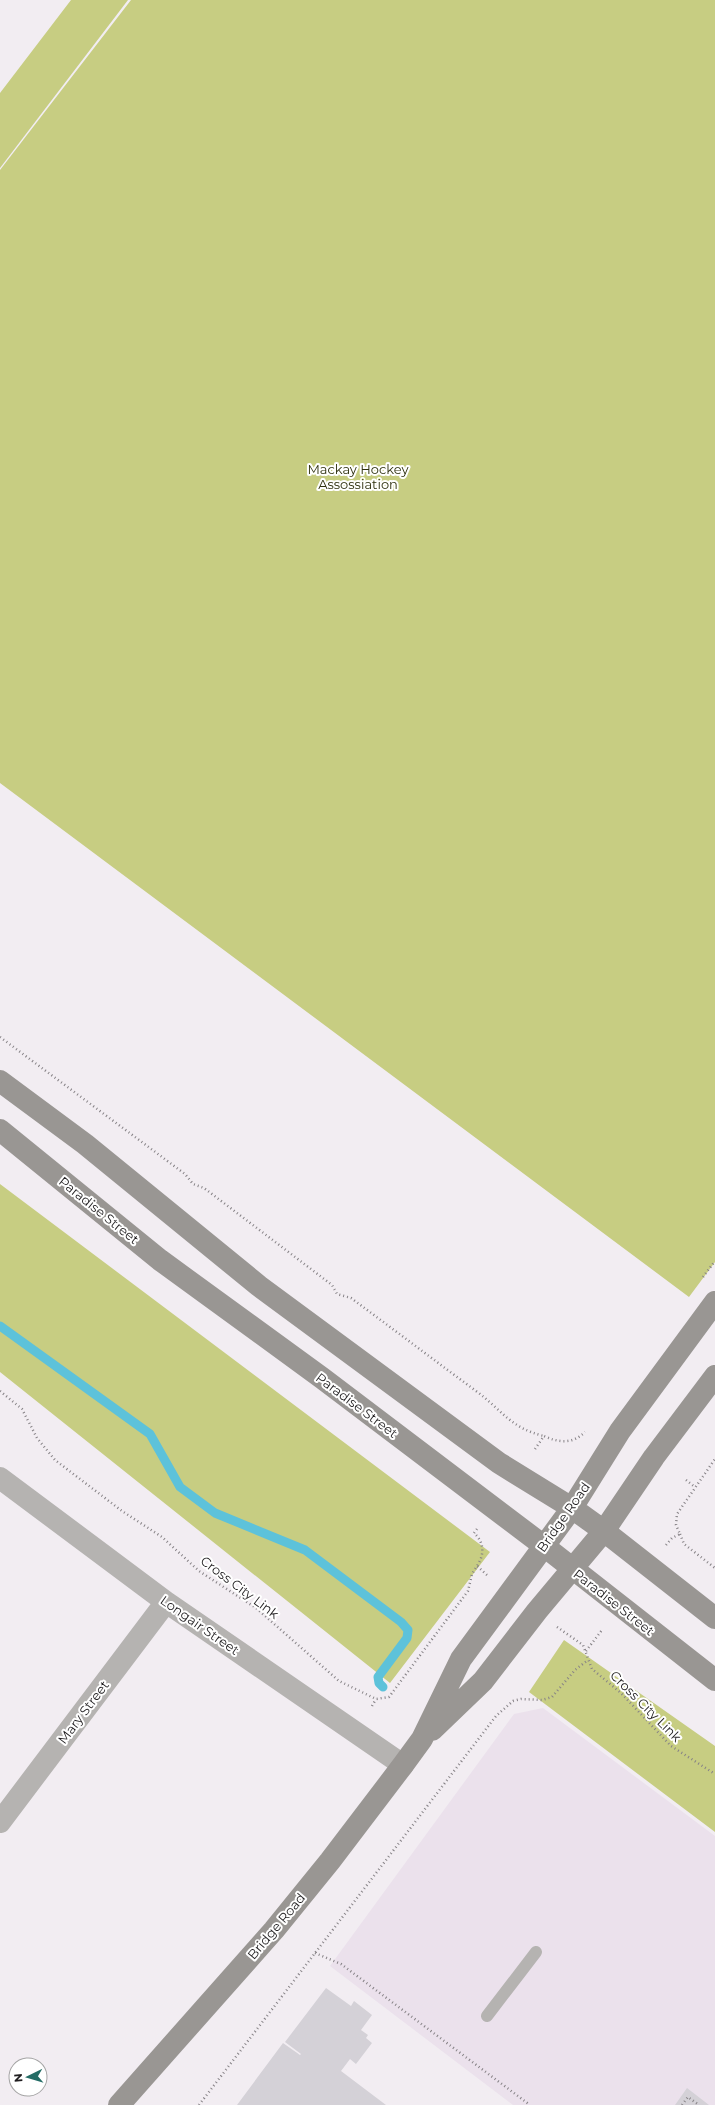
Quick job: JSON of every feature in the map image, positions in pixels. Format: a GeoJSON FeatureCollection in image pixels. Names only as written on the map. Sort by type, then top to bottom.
{"type":"FeatureCollection","features":[{"type":"Feature","properties":{"kind":"street"},"geometry":{"type":"LineString","coordinates":[[0,1081],[85,1144],[260,1286],[377,1374],[499,1463],[572,1508],[604,1531],[715,1618]]}},
{"type":"Feature","properties":{"kind":"street","name":"Paradise Street"},"geometry":{"type":"LineString","coordinates":[[0,1130],[160,1260],[322,1378],[544,1546],[715,1680]]}},
{"type":"Feature","properties":{"kind":"street","name":"Bridge Road"},"geometry":{"type":"LineString","coordinates":[[119,2105],[274,1930],[330,1861],[403,1765],[422,1739],[461,1659],[572,1508],[620,1431],[715,1302]]}},
{"type":"Feature","properties":{"kind":"street","name":"Bridge Road"},"geometry":{"type":"LineString","coordinates":[[422,1739],[483,1682],[536,1612],[573,1570],[604,1531],[654,1457],[715,1376]]}},
{"type":"Feature","properties":{"kind":"street","name":"Longair Street"},"geometry":{"type":"LineString","coordinates":[[0,1478],[166,1602],[403,1765]]}},
{"type":"Feature","properties":{"kind":"street","name":"Mary Street"},"geometry":{"type":"LineString","coordinates":[[0,1822],[166,1602]]}},
{"type":"Feature","properties":{"kind":"lane"},"geometry":{"type":"LineString","coordinates":[[487,2016],[536,1952]]}},
{"type":"Feature","properties":{"kind":"path"},"geometry":{"type":"LineString","coordinates":[[0,1037],[185,1174],[193,1184],[204,1188],[326,1280],[332,1285],[337,1294],[351,1298],[482,1396],[503,1416],[529,1432],[544,1436],[554,1441],[572,1441],[584,1433],[589,1427]]}},
{"type":"Feature","properties":{"kind":"path","name":"Cross City Link"},"geometry":{"type":"LineString","coordinates":[[0,1391],[22,1409],[37,1438],[55,1460],[122,1512],[162,1537],[199,1570],[256,1608],[339,1681],[376,1699]]}},
{"type":"Feature","properties":{"kind":"path"},"geometry":{"type":"LineString","coordinates":[[535,1449],[544,1436]]}},
{"type":"Feature","properties":{"kind":"path"},"geometry":{"type":"LineString","coordinates":[[715,1459],[677,1514],[676,1526],[684,1544],[715,1568]]}},
{"type":"Feature","properties":{"kind":"path"},"geometry":{"type":"LineString","coordinates":[[686,1480],[695,1487]]}},
{"type":"Feature","properties":{"kind":"path"},"geometry":{"type":"LineString","coordinates":[[372,1706],[376,1699],[389,1697],[468,1592],[472,1574],[482,1559],[483,1550],[481,1539],[474,1533],[480,1524]]}},
{"type":"Feature","properties":{"kind":"path"},"geometry":{"type":"LineString","coordinates":[[666,1545],[672,1538],[680,1534]]}},
{"type":"Feature","properties":{"kind":"path"},"geometry":{"type":"LineString","coordinates":[[477,1566],[487,1575]]}},
{"type":"Feature","properties":{"kind":"path"},"geometry":{"type":"LineString","coordinates":[[557,1627],[583,1645],[586,1651],[602,1630]]}},
{"type":"Feature","properties":{"kind":"path","name":"Cross City Link"},"geometry":{"type":"LineString","coordinates":[[586,1651],[592,1669],[621,1693],[671,1746],[715,1774]]}},
{"type":"Feature","properties":{"kind":"path"},"geometry":{"type":"LineString","coordinates":[[199,2105],[505,1706],[513,1701],[521,1699],[542,1700],[552,1697],[575,1670],[588,1660]]}},
{"type":"Feature","properties":{"kind":"path"},"geometry":{"type":"LineString","coordinates":[[315,1954],[341,1964],[530,2105]]}},
{"type":"Feature","properties":{"kind":"path"},"geometry":{"type":"LineString","coordinates":[[682,2105],[688,2097],[699,2105]]}},
{"type":"Feature","properties":{"kind":"shaded area"},"geometry":{"type":"Polygon","coordinates":[[[543,1708],[715,1836],[715,2105],[513,2105],[330,1966],[514,1714],[543,1708]]]}},
{"type":"Feature","properties":{"kind":"green space"},"geometry":{"type":"Polygon","coordinates":[[[71,0],[128,0],[0,168],[0,93],[71,0]]]}},
{"type":"Feature","properties":{"kind":"green space","name":"Mackay Hockey Assossiation"},"geometry":{"type":"Polygon","coordinates":[[[131,0],[715,0],[715,1262],[689,1297],[0,783],[0,170],[131,0]]]}},
{"type":"Feature","properties":{"kind":"green space"},"geometry":{"type":"Polygon","coordinates":[[[0,1184],[490,1552],[390,1683],[0,1372],[0,1184]]]}},
{"type":"Feature","properties":{"kind":"green space"},"geometry":{"type":"Polygon","coordinates":[[[564,1640],[715,1746],[715,1832],[529,1692],[564,1640]]]}},
{"type":"Feature","properties":{"kind":"building"},"geometry":{"type":"Polygon","coordinates":[[[326,1988],[351,2006],[354,2001],[372,2015],[361,2030],[368,2035],[366,2038],[372,2043],[356,2064],[350,2059],[341,2071],[386,2105],[237,2105],[283,2043],[300,2055],[301,2054],[285,2042],[326,1988]]]}},
{"type":"Feature","properties":{"kind":"building"},"geometry":{"type":"Polygon","coordinates":[[[687,2088],[709,2105],[675,2105],[687,2088]]]}},
{"type":"Feature","properties":{"kind":"waterway"},"geometry":{"type":"LineString","coordinates":[[0,1326],[150,1434],[180,1487],[215,1513],[305,1550],[401,1622],[408,1630],[407,1638],[378,1677],[379,1683],[383,1687]]}}]}
